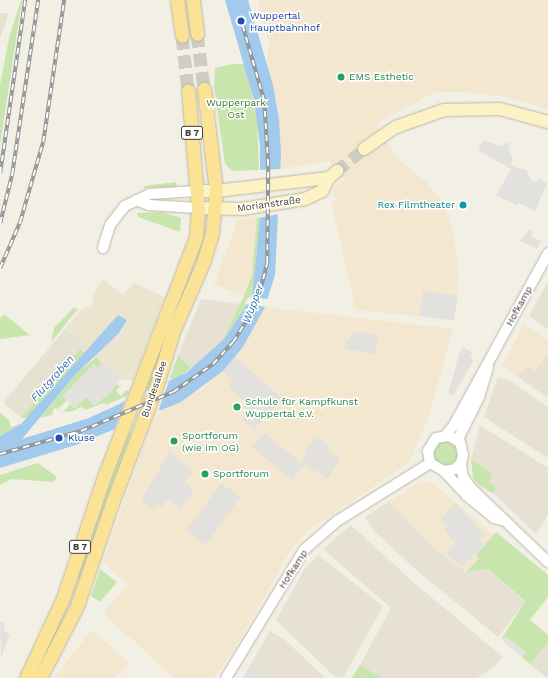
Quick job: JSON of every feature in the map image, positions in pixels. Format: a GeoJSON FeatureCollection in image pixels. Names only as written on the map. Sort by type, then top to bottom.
{"type":"FeatureCollection","features":[{"type":"Feature","properties":{"kind":"main road"},"geometry":{"type":"LineString","coordinates":[[177,0],[182,36]]}},
{"type":"Feature","properties":{"kind":"main road"},"geometry":{"type":"LineString","coordinates":[[193,0],[197,34]]}},
{"type":"Feature","properties":{"kind":"main road","name":"Bundesallee"},"geometry":{"type":"LineString","coordinates":[[42,676],[77,606],[156,387],[174,329],[203,263],[215,210],[216,192],[204,89]]}},
{"type":"Feature","properties":{"kind":"main road","name":"Bundesallee"},"geometry":{"type":"LineString","coordinates":[[26,678],[63,598],[124,428],[196,238],[198,208],[188,90]]}},
{"type":"Feature","properties":{"kind":"main road"},"geometry":{"type":"LineString","coordinates":[[364,149],[396,126],[444,110],[500,109],[548,122]]}},
{"type":"Feature","properties":{"kind":"main road","name":"Morianstraße"},"geometry":{"type":"LineString","coordinates":[[197,191],[216,192],[258,187],[333,174],[322,191],[305,199],[257,207],[215,210],[198,208]]}},
{"type":"Feature","properties":{"kind":"main road","name":"B 7"},"geometry":{"type":"LineString","coordinates":[[32,664],[40,664],[42,676]]}},
{"type":"Feature","properties":{"kind":"street"},"geometry":{"type":"LineString","coordinates":[[103,248],[115,216],[136,200],[150,194],[197,191]]}},
{"type":"Feature","properties":{"kind":"street"},"geometry":{"type":"LineString","coordinates":[[136,200],[149,204],[198,208]]}},
{"type":"Feature","properties":{"kind":"street","name":"Hofkamp"},"geometry":{"type":"LineString","coordinates":[[446,436],[490,360],[548,252]]}},
{"type":"Feature","properties":{"kind":"street","name":"Hofkamp"},"geometry":{"type":"LineString","coordinates":[[459,442],[462,429],[471,413],[485,380],[490,360]]}},
{"type":"Feature","properties":{"kind":"street"},"geometry":{"type":"LineString","coordinates":[[463,407],[471,413]]}},
{"type":"Feature","properties":{"kind":"street"},"geometry":{"type":"LineString","coordinates":[[501,520],[494,518],[466,495],[444,471],[430,463],[428,454],[429,446],[436,438],[446,436],[459,442],[463,455],[460,470],[466,483],[497,511],[501,520],[548,562]]}},
{"type":"Feature","properties":{"kind":"street","name":"Hofkamp"},"geometry":{"type":"LineString","coordinates":[[226,678],[304,550],[337,521],[430,463]]}},
{"type":"Feature","properties":{"kind":"street"},"geometry":{"type":"LineString","coordinates":[[444,471],[452,470],[461,463]]}},
{"type":"Feature","properties":{"kind":"shaded area"},"geometry":{"type":"Polygon","coordinates":[[[258,0],[548,0],[548,109],[505,97],[467,92],[436,92],[376,124],[395,156],[427,183],[442,200],[454,234],[459,274],[454,320],[356,310],[331,202],[336,201],[333,189],[344,179],[329,161],[280,169],[279,121],[267,62],[269,42],[258,0]]]}},
{"type":"Feature","properties":{"kind":"shaded area"},"geometry":{"type":"Polygon","coordinates":[[[0,13],[9,13],[0,39],[0,13]]]}},
{"type":"Feature","properties":{"kind":"shaded area"},"geometry":{"type":"Polygon","coordinates":[[[483,140],[500,146],[511,142],[508,149],[513,158],[511,166],[526,170],[532,181],[537,183],[538,179],[547,183],[535,211],[519,203],[517,205],[496,195],[511,169],[478,150],[483,140]]]}},
{"type":"Feature","properties":{"kind":"shaded area"},"geometry":{"type":"Polygon","coordinates":[[[257,217],[254,266],[244,296],[214,284],[238,220],[257,217]]]}},
{"type":"Feature","properties":{"kind":"shaded area"},"geometry":{"type":"Polygon","coordinates":[[[529,229],[533,231],[531,236],[541,241],[537,249],[520,241],[529,229]]]}},
{"type":"Feature","properties":{"kind":"shaded area"},"geometry":{"type":"Polygon","coordinates":[[[103,279],[123,295],[134,283],[165,297],[133,380],[120,380],[96,357],[92,359],[80,349],[84,345],[65,329],[80,310],[91,306],[95,291],[103,279]]]}},
{"type":"Feature","properties":{"kind":"shaded area"},"geometry":{"type":"Polygon","coordinates":[[[548,282],[548,330],[529,316],[548,282]]]}},
{"type":"Feature","properties":{"kind":"shaded area"},"geometry":{"type":"Polygon","coordinates":[[[423,291],[458,296],[454,321],[420,316],[423,291]]]}},
{"type":"Feature","properties":{"kind":"shaded area"},"geometry":{"type":"Polygon","coordinates":[[[201,299],[240,304],[224,337],[198,365],[191,368],[178,355],[201,299]]]}},
{"type":"Feature","properties":{"kind":"shaded area"},"geometry":{"type":"Polygon","coordinates":[[[265,307],[453,329],[429,416],[409,463],[311,528],[292,548],[235,648],[214,678],[174,678],[105,615],[104,612],[128,585],[103,562],[152,423],[160,411],[199,391],[223,371],[239,352],[265,307]]]}},
{"type":"Feature","properties":{"kind":"shaded area"},"geometry":{"type":"Polygon","coordinates":[[[524,324],[548,340],[548,354],[535,371],[526,365],[518,377],[502,366],[524,324]]]}},
{"type":"Feature","properties":{"kind":"shaded area"},"geometry":{"type":"Polygon","coordinates":[[[65,329],[84,345],[22,419],[3,403],[65,329]]]}},
{"type":"Feature","properties":{"kind":"shaded area"},"geometry":{"type":"Polygon","coordinates":[[[355,332],[378,334],[375,354],[345,349],[345,343],[355,332]]]}},
{"type":"Feature","properties":{"kind":"shaded area"},"geometry":{"type":"Polygon","coordinates":[[[463,347],[473,353],[470,357],[474,360],[453,396],[448,394],[460,351],[463,347]]]}},
{"type":"Feature","properties":{"kind":"shaded area"},"geometry":{"type":"Polygon","coordinates":[[[548,354],[548,398],[518,377],[526,365],[535,371],[548,354]]]}},
{"type":"Feature","properties":{"kind":"shaded area"},"geometry":{"type":"Polygon","coordinates":[[[235,357],[282,398],[254,430],[243,420],[248,413],[242,408],[247,403],[228,387],[233,381],[223,371],[235,357]]]}},
{"type":"Feature","properties":{"kind":"shaded area"},"geometry":{"type":"Polygon","coordinates":[[[102,363],[120,380],[114,387],[115,388],[94,406],[86,397],[75,408],[63,396],[94,364],[97,368],[102,363]]]}},
{"type":"Feature","properties":{"kind":"shaded area"},"geometry":{"type":"Polygon","coordinates":[[[498,377],[510,381],[548,407],[548,458],[484,417],[498,377]]]}},
{"type":"Feature","properties":{"kind":"shaded area"},"geometry":{"type":"Polygon","coordinates":[[[480,425],[548,468],[548,515],[536,534],[493,493],[496,488],[487,482],[493,474],[471,459],[480,425]]]}},
{"type":"Feature","properties":{"kind":"shaded area"},"geometry":{"type":"Polygon","coordinates":[[[264,433],[301,463],[307,453],[305,451],[316,437],[330,445],[327,451],[340,457],[339,461],[328,478],[304,465],[292,480],[252,447],[264,433]]]}},
{"type":"Feature","properties":{"kind":"shaded area"},"geometry":{"type":"Polygon","coordinates":[[[170,451],[193,473],[185,482],[194,491],[180,509],[169,499],[161,507],[158,504],[152,508],[147,504],[143,504],[143,497],[170,451]]]}},
{"type":"Feature","properties":{"kind":"shaded area"},"geometry":{"type":"Polygon","coordinates":[[[430,481],[494,534],[476,555],[479,559],[466,572],[434,548],[389,501],[417,484],[430,481]]]}},
{"type":"Feature","properties":{"kind":"shaded area"},"geometry":{"type":"Polygon","coordinates":[[[221,483],[240,497],[206,545],[186,531],[221,483]]]}},
{"type":"Feature","properties":{"kind":"shaded area"},"geometry":{"type":"Polygon","coordinates":[[[389,501],[434,548],[466,572],[488,569],[525,602],[498,637],[415,569],[372,529],[365,517],[389,501]]]}},
{"type":"Feature","properties":{"kind":"shaded area"},"geometry":{"type":"Polygon","coordinates":[[[455,503],[485,534],[480,540],[484,545],[462,567],[446,554],[455,543],[444,530],[448,527],[441,519],[455,503]]]}},
{"type":"Feature","properties":{"kind":"shaded area"},"geometry":{"type":"Polygon","coordinates":[[[351,525],[412,581],[503,657],[496,665],[477,678],[383,678],[360,665],[391,608],[323,549],[351,525]]]}},
{"type":"Feature","properties":{"kind":"shaded area"},"geometry":{"type":"Polygon","coordinates":[[[318,555],[383,606],[343,678],[334,676],[276,620],[305,568],[318,555]]]}},
{"type":"Feature","properties":{"kind":"shaded area"},"geometry":{"type":"Polygon","coordinates":[[[0,621],[4,624],[5,632],[10,634],[1,658],[0,621]]]}},
{"type":"Feature","properties":{"kind":"shaded area"},"geometry":{"type":"Polygon","coordinates":[[[92,630],[129,663],[116,678],[54,678],[92,630]]]}},
{"type":"Feature","properties":{"kind":"shaded area"},"geometry":{"type":"Polygon","coordinates":[[[270,631],[285,640],[325,678],[243,678],[270,631]]]}},
{"type":"Feature","properties":{"kind":"shaded area"},"geometry":{"type":"Polygon","coordinates":[[[507,637],[525,652],[521,656],[503,642],[507,637]]]}},
{"type":"Feature","properties":{"kind":"shaded area"},"geometry":{"type":"Polygon","coordinates":[[[548,643],[548,678],[547,678],[530,664],[548,643]]]}},
{"type":"Feature","properties":{"kind":"shaded area"},"geometry":{"type":"Polygon","coordinates":[[[252,661],[267,671],[260,678],[243,678],[252,661]]]}},
{"type":"Feature","properties":{"kind":"green space"},"geometry":{"type":"Polygon","coordinates":[[[21,0],[0,145],[0,85],[9,38],[21,0]]]}},
{"type":"Feature","properties":{"kind":"green space","name":"Wupperpark Ost"},"geometry":{"type":"Polygon","coordinates":[[[233,64],[244,64],[249,80],[257,119],[259,170],[232,171],[225,164],[214,87],[215,68],[233,64]]]}},
{"type":"Feature","properties":{"kind":"green space"},"geometry":{"type":"Polygon","coordinates":[[[176,182],[177,187],[144,188],[144,186],[176,182]]]}},
{"type":"Feature","properties":{"kind":"green space"},"geometry":{"type":"Polygon","coordinates":[[[161,212],[181,218],[180,232],[138,217],[137,213],[161,212]]]}},
{"type":"Feature","properties":{"kind":"green space"},"geometry":{"type":"Polygon","coordinates":[[[260,217],[252,297],[225,338],[210,354],[224,337],[244,296],[252,274],[257,218],[260,217]]]}},
{"type":"Feature","properties":{"kind":"green space"},"geometry":{"type":"Polygon","coordinates":[[[200,232],[203,232],[200,245],[161,347],[151,388],[142,391],[200,232]]]}},
{"type":"Feature","properties":{"kind":"green space"},"geometry":{"type":"Polygon","coordinates":[[[73,308],[78,309],[51,342],[54,328],[73,308]]]}},
{"type":"Feature","properties":{"kind":"green space"},"geometry":{"type":"Polygon","coordinates":[[[3,315],[30,335],[0,339],[0,319],[3,315]]]}},
{"type":"Feature","properties":{"kind":"green space"},"geometry":{"type":"Polygon","coordinates":[[[80,349],[85,353],[27,418],[21,418],[80,349]]]}},
{"type":"Feature","properties":{"kind":"green space"},"geometry":{"type":"Polygon","coordinates":[[[178,355],[191,368],[175,380],[170,378],[178,355]]]}},
{"type":"Feature","properties":{"kind":"green space"},"geometry":{"type":"Polygon","coordinates":[[[96,357],[102,363],[97,368],[94,365],[63,396],[67,400],[58,409],[54,408],[52,415],[40,418],[76,374],[96,357]]]}},
{"type":"Feature","properties":{"kind":"green space"},"geometry":{"type":"Polygon","coordinates":[[[116,384],[120,386],[116,391],[121,396],[126,390],[129,391],[127,396],[106,405],[104,403],[85,410],[82,406],[74,411],[63,412],[70,404],[75,408],[86,397],[94,405],[104,396],[106,397],[116,384]]]}},
{"type":"Feature","properties":{"kind":"green space"},"geometry":{"type":"Polygon","coordinates":[[[0,413],[9,420],[11,427],[22,423],[0,436],[0,413]]]}},
{"type":"Feature","properties":{"kind":"green space"},"geometry":{"type":"Polygon","coordinates":[[[133,432],[82,581],[77,579],[104,500],[106,482],[125,435],[133,432]]]}},
{"type":"Feature","properties":{"kind":"green space"},"geometry":{"type":"Polygon","coordinates":[[[446,441],[451,442],[457,448],[457,458],[451,464],[446,465],[441,464],[435,458],[434,453],[435,448],[441,442],[446,441]]]}},
{"type":"Feature","properties":{"kind":"green space"},"geometry":{"type":"Polygon","coordinates":[[[471,459],[493,474],[488,482],[496,488],[493,493],[480,486],[473,478],[471,459]]]}},
{"type":"Feature","properties":{"kind":"green space"},"geometry":{"type":"Polygon","coordinates":[[[38,463],[57,477],[54,482],[11,479],[0,485],[0,475],[38,463]]]}},
{"type":"Feature","properties":{"kind":"green space"},"geometry":{"type":"Polygon","coordinates":[[[496,532],[548,575],[548,597],[530,620],[548,635],[548,643],[530,664],[522,657],[525,652],[507,637],[501,640],[525,601],[488,569],[466,572],[479,559],[476,555],[496,532]]]}},
{"type":"Feature","properties":{"kind":"green space"},"geometry":{"type":"Polygon","coordinates":[[[100,569],[117,582],[100,602],[91,596],[100,569]]]}},
{"type":"Feature","properties":{"kind":"green space"},"geometry":{"type":"Polygon","coordinates":[[[360,665],[374,673],[383,678],[352,678],[360,665]]]}},
{"type":"Feature","properties":{"kind":"water","name":"Wupper"},"geometry":{"type":"Polygon","coordinates":[[[225,0],[248,0],[273,85],[279,120],[281,153],[275,275],[265,307],[243,347],[223,371],[181,402],[76,445],[0,468],[0,436],[21,424],[118,315],[127,320],[118,334],[76,374],[22,439],[89,418],[186,373],[225,338],[252,297],[260,217],[260,146],[254,100],[225,0]]]}},
{"type":"Feature","properties":{"kind":"pier"},"geometry":{"type":"Polygon","coordinates":[[[281,169],[279,214],[258,218],[259,170],[281,169]]]}},
{"type":"Feature","properties":{"kind":"pier"},"geometry":{"type":"Polygon","coordinates":[[[249,297],[269,299],[266,307],[244,304],[249,297]]]}},
{"type":"Feature","properties":{"kind":"pier"},"geometry":{"type":"Polygon","coordinates":[[[169,381],[159,409],[161,412],[113,433],[125,401],[169,381]]]}},
{"type":"Feature","properties":{"kind":"tunnel"},"geometry":{"type":"LineString","coordinates":[[197,34],[204,89]]}},
{"type":"Feature","properties":{"kind":"tunnel"},"geometry":{"type":"LineString","coordinates":[[182,36],[188,90]]}},
{"type":"Feature","properties":{"kind":"tunnel"},"geometry":{"type":"LineString","coordinates":[[337,171],[364,149]]}},
{"type":"Feature","properties":{"kind":"railway"},"geometry":{"type":"LineString","coordinates":[[0,173],[25,0]]}},
{"type":"Feature","properties":{"kind":"railway"},"geometry":{"type":"LineString","coordinates":[[0,223],[12,174],[38,0]]}},
{"type":"Feature","properties":{"kind":"railway"},"geometry":{"type":"LineString","coordinates":[[0,268],[20,222],[43,142],[64,0]]}},
{"type":"Feature","properties":{"kind":"railway"},"geometry":{"type":"LineString","coordinates":[[0,454],[81,431],[173,392],[213,364],[233,342],[248,318],[260,291],[267,262],[268,165],[264,101],[241,21]]}},
{"type":"Feature","properties":{"kind":"place","name":"Wuppertal Hauptbahnhof"},"geometry":{"type":"Point","coordinates":[241,21]}},
{"type":"Feature","properties":{"kind":"place","name":"EMS Esthetic"},"geometry":{"type":"Point","coordinates":[341,77]}},
{"type":"Feature","properties":{"kind":"place","name":"Rex Filmtheater"},"geometry":{"type":"Point","coordinates":[463,205]}},
{"type":"Feature","properties":{"kind":"place","name":"Schule für Kampfkunst Wuppertal e.V."},"geometry":{"type":"Point","coordinates":[237,407]}},
{"type":"Feature","properties":{"kind":"place","name":"Kluse"},"geometry":{"type":"Point","coordinates":[59,438]}},
{"type":"Feature","properties":{"kind":"place","name":"Sportforum (wie im OG)"},"geometry":{"type":"Point","coordinates":[174,441]}},
{"type":"Feature","properties":{"kind":"place","name":"Sportforum"},"geometry":{"type":"Point","coordinates":[205,474]}},
{"type":"Feature","properties":{"kind":"water label","name":"Flutgraben"},"geometry":{"type":"Point","coordinates":[53,379]}}]}
